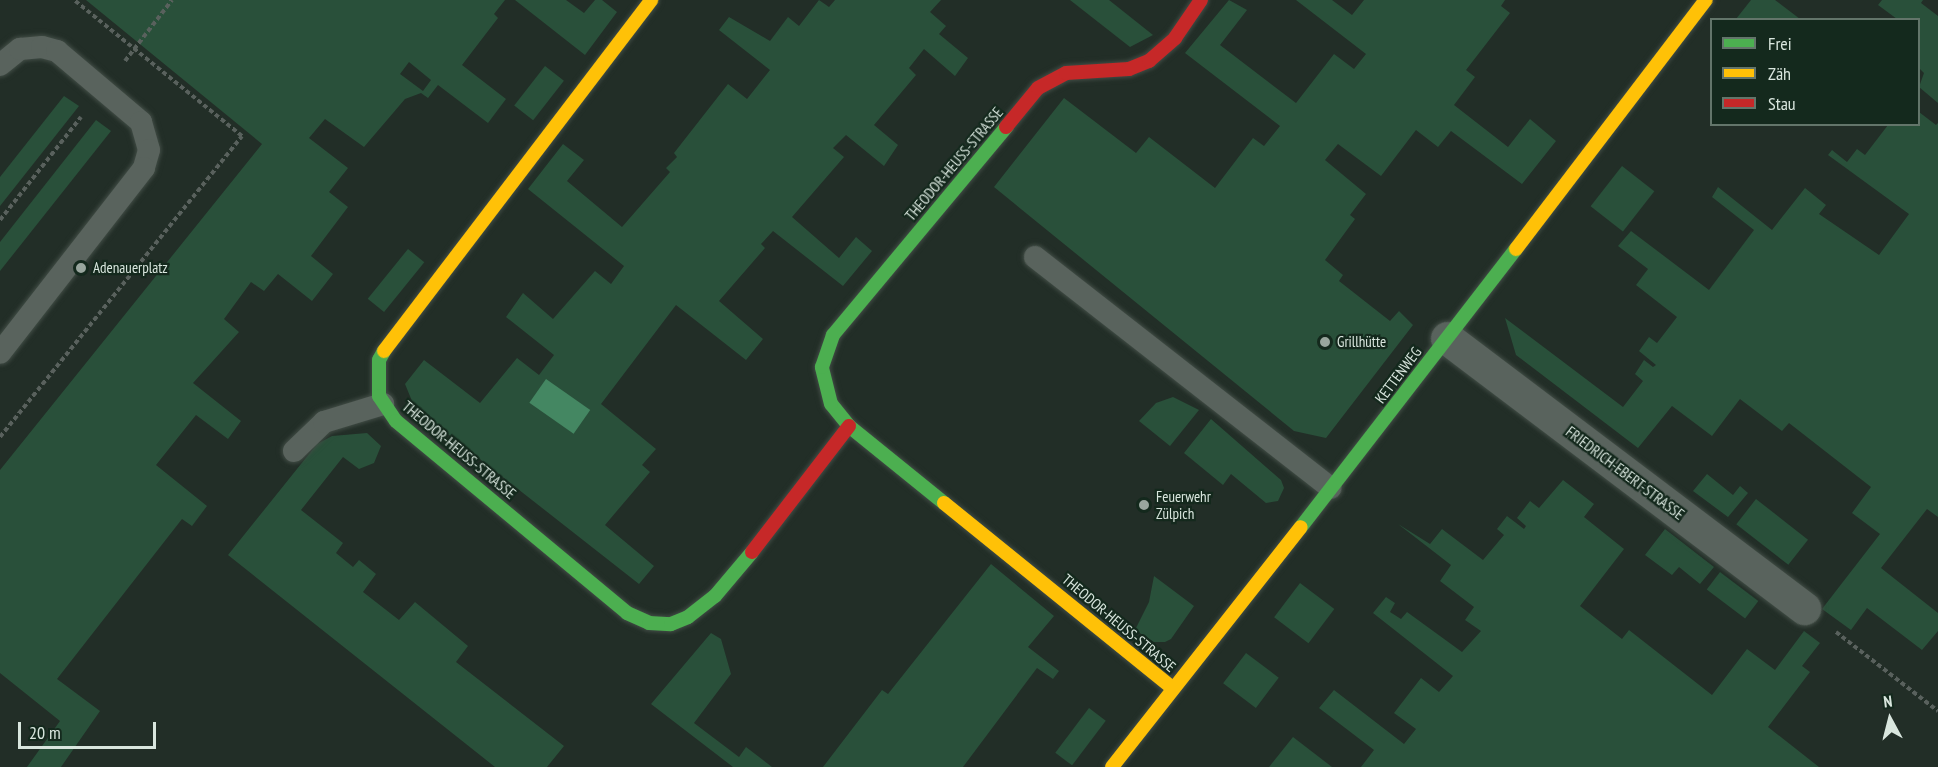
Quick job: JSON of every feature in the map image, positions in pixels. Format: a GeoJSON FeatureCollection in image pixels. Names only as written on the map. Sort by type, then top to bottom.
{"type":"FeatureCollection","features":[{"type":"Feature","properties":{"kind":"street","name":"THEODOR-HEUSS-STRASSE"},"geometry":{"type":"LineString","coordinates":[[651,0],[393,334],[376,375],[383,404],[396,421],[627,613],[649,623],[671,624],[688,617],[715,596],[778,521],[849,426]]}},
{"type":"Feature","properties":{"kind":"street","name":"THEODOR-HEUSS-STRASSE"},"geometry":{"type":"LineString","coordinates":[[1171,687],[849,426],[831,404],[823,383],[824,353],[833,335],[1038,88],[1065,73],[1129,69],[1149,62],[1175,38],[1201,0]]}},
{"type":"Feature","properties":{"kind":"street","name":"KETTENWEG"},"geometry":{"type":"LineString","coordinates":[[1112,767],[1171,687],[1331,488],[1706,0]]}},
{"type":"Feature","properties":{"kind":"street","name":"FRIEDRICH-EBERT-STRASSE"},"geometry":{"type":"LineString","coordinates":[[1447,338],[1804,608]]}},
{"type":"Feature","properties":{"kind":"lane"},"geometry":{"type":"LineString","coordinates":[[0,65],[20,49],[42,47],[57,51],[141,122],[149,150],[144,168],[0,353]]}},
{"type":"Feature","properties":{"kind":"lane"},"geometry":{"type":"LineString","coordinates":[[1035,257],[1331,488]]}},
{"type":"Feature","properties":{"kind":"lane"},"geometry":{"type":"LineString","coordinates":[[294,451],[324,422],[383,404]]}},
{"type":"Feature","properties":{"kind":"path"},"geometry":{"type":"LineString","coordinates":[[0,437],[242,136],[74,0]]}},
{"type":"Feature","properties":{"kind":"path"},"geometry":{"type":"LineString","coordinates":[[1804,608],[1938,711]]}},
{"type":"Feature","properties":{"kind":"shaded area"},"geometry":{"type":"Polygon","coordinates":[[[86,0],[505,0],[494,14],[498,18],[462,65],[506,99],[488,123],[438,85],[428,98],[421,93],[405,99],[364,147],[325,119],[309,138],[348,168],[329,192],[348,207],[311,256],[333,274],[312,301],[278,274],[264,291],[251,282],[224,319],[239,332],[193,383],[241,421],[228,439],[196,415],[156,465],[207,506],[192,526],[182,519],[57,679],[100,711],[61,767],[27,767],[60,721],[0,673],[0,470],[262,144],[86,0]],[[409,62],[400,74],[423,91],[431,80],[409,62]]]}},
{"type":"Feature","properties":{"kind":"shaded area"},"geometry":{"type":"Polygon","coordinates":[[[515,0],[566,0],[584,13],[595,0],[602,0],[617,12],[585,55],[515,0]]]}},
{"type":"Feature","properties":{"kind":"shaded area"},"geometry":{"type":"Polygon","coordinates":[[[819,0],[829,7],[835,0],[941,0],[930,12],[946,26],[939,34],[968,58],[955,76],[924,49],[909,68],[916,75],[874,125],[898,145],[884,166],[846,135],[833,148],[844,157],[792,217],[839,258],[856,237],[872,251],[843,286],[773,231],[761,244],[765,248],[719,301],[763,339],[746,360],[676,305],[601,404],[656,449],[642,465],[650,472],[605,525],[654,566],[639,584],[430,420],[412,401],[405,384],[424,360],[480,403],[517,358],[539,375],[554,355],[506,317],[523,293],[553,319],[595,271],[611,284],[624,266],[528,189],[563,144],[584,160],[567,181],[622,227],[670,172],[666,168],[677,157],[674,153],[728,84],[747,99],[770,70],[719,30],[729,17],[770,41],[788,17],[799,26],[819,0]]]}},
{"type":"Feature","properties":{"kind":"shaded area"},"geometry":{"type":"Polygon","coordinates":[[[1070,0],[1109,0],[1153,35],[1130,47],[1070,0]]]}},
{"type":"Feature","properties":{"kind":"shaded area"},"geometry":{"type":"Polygon","coordinates":[[[1229,0],[1247,10],[1220,45],[1296,103],[1334,54],[1354,69],[1366,54],[1296,0],[1332,0],[1352,15],[1364,0],[1505,0],[1501,6],[1510,13],[1466,70],[1475,77],[1454,105],[1508,147],[1530,119],[1556,141],[1522,184],[1451,131],[1438,147],[1416,130],[1381,176],[1338,144],[1325,160],[1366,194],[1350,215],[1355,219],[1325,260],[1343,275],[1339,281],[1390,321],[1399,311],[1413,325],[1326,438],[1294,431],[994,187],[1064,98],[1136,153],[1149,137],[1215,188],[1253,138],[1264,146],[1280,126],[1185,53],[1229,0]]]}},
{"type":"Feature","properties":{"kind":"shaded area"},"geometry":{"type":"Polygon","coordinates":[[[1751,0],[1775,0],[1799,18],[1737,18],[1751,0]]]}},
{"type":"Feature","properties":{"kind":"shaded area"},"geometry":{"type":"Polygon","coordinates":[[[1882,0],[1923,0],[1921,3],[1938,16],[1938,103],[1920,88],[1924,73],[1920,69],[1920,18],[1896,18],[1878,5],[1882,0]]]}},
{"type":"Feature","properties":{"kind":"shaded area"},"geometry":{"type":"Polygon","coordinates":[[[545,66],[564,81],[533,120],[514,105],[545,66]]]}},
{"type":"Feature","properties":{"kind":"shaded area"},"geometry":{"type":"Polygon","coordinates":[[[64,96],[79,106],[0,206],[0,177],[64,96]]]}},
{"type":"Feature","properties":{"kind":"shaded area"},"geometry":{"type":"Polygon","coordinates":[[[1920,113],[1936,125],[1938,123],[1938,517],[1927,509],[1881,568],[1938,613],[1938,631],[1922,650],[1867,608],[1851,630],[1822,609],[1880,534],[1852,513],[1871,487],[1789,423],[1782,431],[1740,399],[1712,436],[1672,406],[1638,448],[1516,355],[1505,318],[1623,407],[1643,381],[1635,374],[1644,360],[1653,367],[1656,365],[1639,351],[1649,337],[1657,343],[1677,317],[1636,285],[1648,269],[1618,246],[1631,231],[1709,290],[1754,230],[1712,197],[1718,187],[1772,230],[1805,188],[1826,205],[1819,214],[1879,255],[1909,214],[1828,155],[1832,150],[1847,162],[1857,149],[1865,155],[1887,126],[1920,126],[1920,113]]]}},
{"type":"Feature","properties":{"kind":"shaded area"},"geometry":{"type":"Polygon","coordinates":[[[96,120],[111,131],[0,271],[0,242],[96,120]]]}},
{"type":"Feature","properties":{"kind":"shaded area"},"geometry":{"type":"Polygon","coordinates":[[[1622,166],[1654,191],[1623,231],[1591,206],[1622,166]]]}},
{"type":"Feature","properties":{"kind":"shaded area"},"geometry":{"type":"Polygon","coordinates":[[[408,249],[424,262],[384,312],[368,299],[408,249]]]}},
{"type":"Feature","properties":{"kind":"shaded area"},"geometry":{"type":"Polygon","coordinates":[[[546,379],[590,410],[574,434],[529,403],[546,379]]]}},
{"type":"Feature","properties":{"kind":"shaded area"},"geometry":{"type":"Polygon","coordinates":[[[1173,397],[1199,410],[1170,446],[1139,421],[1156,403],[1173,397]]]}},
{"type":"Feature","properties":{"kind":"shaded area"},"geometry":{"type":"Polygon","coordinates":[[[1211,419],[1281,480],[1284,488],[1278,501],[1266,503],[1231,474],[1223,485],[1184,453],[1211,419]]]}},
{"type":"Feature","properties":{"kind":"shaded area"},"geometry":{"type":"Polygon","coordinates":[[[367,433],[381,446],[374,463],[359,469],[343,457],[301,510],[343,543],[336,553],[353,567],[359,560],[376,574],[363,592],[399,620],[415,602],[468,646],[456,662],[564,746],[547,767],[495,767],[228,555],[317,444],[332,436],[367,433]]]}},
{"type":"Feature","properties":{"kind":"shaded area"},"geometry":{"type":"Polygon","coordinates":[[[1707,474],[1733,495],[1740,486],[1748,493],[1728,517],[1693,491],[1707,474]]]}},
{"type":"Feature","properties":{"kind":"shaded area"},"geometry":{"type":"Polygon","coordinates":[[[1563,480],[1594,504],[1584,517],[1624,549],[1580,606],[1622,639],[1629,630],[1712,695],[1747,649],[1775,670],[1804,631],[1820,643],[1802,666],[1810,672],[1768,727],[1819,767],[1361,767],[1374,750],[1319,708],[1334,690],[1404,744],[1416,729],[1394,713],[1421,678],[1439,692],[1453,676],[1373,613],[1386,597],[1395,603],[1390,612],[1401,619],[1407,612],[1462,652],[1481,631],[1465,620],[1474,607],[1440,581],[1451,565],[1398,524],[1430,544],[1442,529],[1483,560],[1504,535],[1497,529],[1507,516],[1524,529],[1526,526],[1517,518],[1530,501],[1539,508],[1563,480]]]}},
{"type":"Feature","properties":{"kind":"shaded area"},"geometry":{"type":"Polygon","coordinates":[[[1756,499],[1808,540],[1788,565],[1736,524],[1756,499]]]}},
{"type":"Feature","properties":{"kind":"shaded area"},"geometry":{"type":"Polygon","coordinates":[[[1665,529],[1714,567],[1700,584],[1679,567],[1672,575],[1645,555],[1665,529]]]}},
{"type":"Feature","properties":{"kind":"shaded area"},"geometry":{"type":"Polygon","coordinates":[[[991,564],[1054,616],[1028,647],[1059,671],[1053,679],[1037,668],[963,767],[823,767],[882,690],[888,694],[991,564]]]}},
{"type":"Feature","properties":{"kind":"shaded area"},"geometry":{"type":"Polygon","coordinates":[[[1720,572],[1758,601],[1745,618],[1707,590],[1720,572]]]}},
{"type":"Feature","properties":{"kind":"shaded area"},"geometry":{"type":"Polygon","coordinates":[[[1154,576],[1194,606],[1171,639],[1165,642],[1154,642],[1135,630],[1149,602],[1154,576]]]}},
{"type":"Feature","properties":{"kind":"shaded area"},"geometry":{"type":"Polygon","coordinates":[[[1300,583],[1334,609],[1308,643],[1274,617],[1300,583]]]}},
{"type":"Feature","properties":{"kind":"shaded area"},"geometry":{"type":"Polygon","coordinates":[[[711,633],[721,639],[731,674],[694,723],[739,757],[746,747],[772,767],[733,767],[651,704],[711,633]]]}},
{"type":"Feature","properties":{"kind":"shaded area"},"geometry":{"type":"Polygon","coordinates":[[[1246,653],[1279,678],[1256,708],[1223,683],[1246,653]]]}},
{"type":"Feature","properties":{"kind":"shaded area"},"geometry":{"type":"Polygon","coordinates":[[[1089,708],[1106,721],[1072,765],[1055,753],[1089,708]]]}},
{"type":"Feature","properties":{"kind":"shaded area"},"geometry":{"type":"Polygon","coordinates":[[[1293,737],[1332,767],[1269,767],[1293,737]]]}},
{"type":"Feature","properties":{"kind":"traffic: fast"},"geometry":{"type":"LineString","coordinates":[[944,503],[849,426],[831,404],[822,367],[833,335],[1006,127]]}},
{"type":"Feature","properties":{"kind":"traffic: fast"},"geometry":{"type":"LineString","coordinates":[[1301,527],[1516,249]]}},
{"type":"Feature","properties":{"kind":"traffic: fast"},"geometry":{"type":"LineString","coordinates":[[384,351],[379,360],[379,396],[396,421],[627,613],[649,623],[671,624],[688,617],[715,596],[752,552]]}},
{"type":"Feature","properties":{"kind":"traffic: slow"},"geometry":{"type":"LineString","coordinates":[[384,351],[651,0]]}},
{"type":"Feature","properties":{"kind":"traffic: slow"},"geometry":{"type":"LineString","coordinates":[[1516,249],[1706,0]]}},
{"type":"Feature","properties":{"kind":"traffic: slow"},"geometry":{"type":"LineString","coordinates":[[944,503],[1171,687]]}},
{"type":"Feature","properties":{"kind":"traffic: slow"},"geometry":{"type":"LineString","coordinates":[[1112,767],[1301,527]]}},
{"type":"Feature","properties":{"kind":"traffic: jam"},"geometry":{"type":"LineString","coordinates":[[1006,127],[1038,88],[1066,73],[1129,69],[1149,61],[1175,38],[1201,0]]}},
{"type":"Feature","properties":{"kind":"traffic: jam"},"geometry":{"type":"LineString","coordinates":[[752,552],[849,426]]}},
{"type":"Feature","properties":{"kind":"place","name":"Adenauerplatz"},"geometry":{"type":"Point","coordinates":[81,268]}},
{"type":"Feature","properties":{"kind":"place","name":"Grillhütte"},"geometry":{"type":"Point","coordinates":[1325,342]}},
{"type":"Feature","properties":{"kind":"place","name":"Feuerwehr Zülpich"},"geometry":{"type":"Point","coordinates":[1144,505]}}]}
